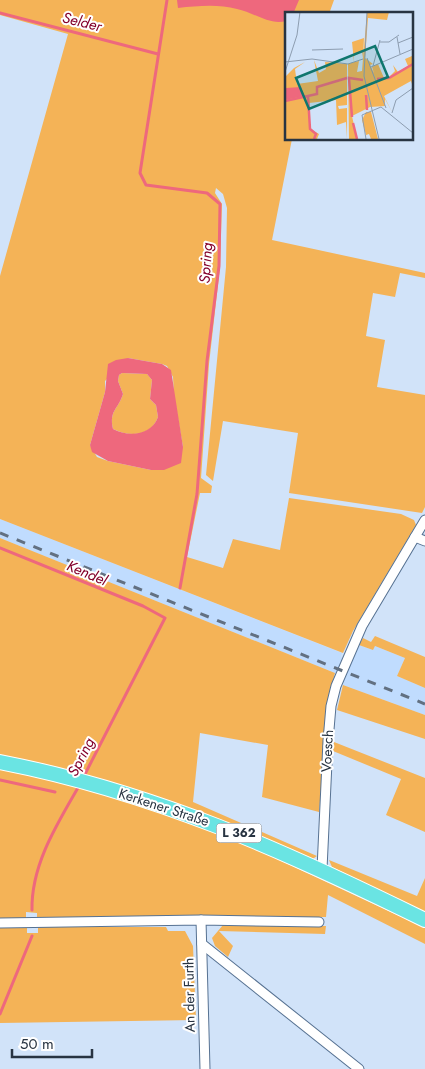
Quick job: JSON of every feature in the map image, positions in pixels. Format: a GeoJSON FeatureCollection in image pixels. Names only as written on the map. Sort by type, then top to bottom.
{"type":"FeatureCollection","features":[{"type":"Feature","properties":{"kind":"main road","name":"Kerkener Straße"},"geometry":{"type":"LineString","coordinates":[[0,762],[72,778],[187,813],[322,869]]}},
{"type":"Feature","properties":{"kind":"main road","name":"L 362"},"geometry":{"type":"LineString","coordinates":[[322,869],[425,920]]}},
{"type":"Feature","properties":{"kind":"street","name":"Voesch"},"geometry":{"type":"LineString","coordinates":[[322,869],[328,742],[334,696],[344,664],[362,626],[425,520]]}},
{"type":"Feature","properties":{"kind":"street"},"geometry":{"type":"LineString","coordinates":[[414,538],[425,541]]}},
{"type":"Feature","properties":{"kind":"street"},"geometry":{"type":"LineString","coordinates":[[0,923],[201,920],[319,922]]}},
{"type":"Feature","properties":{"kind":"street","name":"An der Furth"},"geometry":{"type":"LineString","coordinates":[[201,920],[205,1069]]}},
{"type":"Feature","properties":{"kind":"street"},"geometry":{"type":"LineString","coordinates":[[202,944],[359,1069]]}},
{"type":"Feature","properties":{"kind":"shaded area"},"geometry":{"type":"Polygon","coordinates":[[[0,0],[334,0],[330,12],[285,12],[285,140],[292,140],[272,240],[425,273],[425,278],[400,273],[395,297],[373,293],[366,336],[385,340],[377,387],[425,395],[425,507],[422,513],[289,493],[298,433],[223,421],[213,481],[206,475],[226,267],[227,208],[223,194],[216,188],[215,193],[222,204],[220,267],[209,364],[201,478],[212,486],[211,493],[200,493],[187,557],[223,568],[233,539],[280,550],[289,498],[401,514],[414,520],[416,525],[353,631],[343,653],[0,519],[0,276],[68,34],[0,15],[0,0]],[[128,358],[105,381],[105,392],[90,445],[97,457],[151,470],[183,447],[174,395],[173,377],[167,366],[128,358]]]}},
{"type":"Feature","properties":{"kind":"shaded area"},"geometry":{"type":"Polygon","coordinates":[[[177,0],[299,0],[294,12],[285,12],[285,21],[280,22],[274,22],[223,6],[178,8],[177,0]]]}},
{"type":"Feature","properties":{"kind":"shaded area"},"geometry":{"type":"Polygon","coordinates":[[[128,358],[162,364],[171,370],[183,447],[181,463],[164,470],[151,470],[108,461],[92,452],[90,445],[105,392],[108,364],[116,360],[128,358]],[[122,373],[119,375],[118,381],[123,394],[113,414],[113,429],[132,434],[145,431],[155,423],[158,417],[156,405],[150,399],[152,380],[147,374],[122,373]]]}},
{"type":"Feature","properties":{"kind":"shaded area"},"geometry":{"type":"Polygon","coordinates":[[[122,373],[147,374],[152,380],[150,399],[156,405],[158,417],[155,424],[139,434],[119,432],[113,429],[113,414],[123,394],[118,381],[119,375],[122,373]]]}},
{"type":"Feature","properties":{"kind":"shaded area"},"geometry":{"type":"Polygon","coordinates":[[[0,519],[342,653],[341,657],[351,662],[359,645],[373,650],[375,646],[405,658],[397,676],[425,688],[425,715],[343,685],[345,677],[0,538],[0,519]]]}},
{"type":"Feature","properties":{"kind":"shaded area"},"geometry":{"type":"Polygon","coordinates":[[[0,538],[335,673],[329,695],[319,812],[262,797],[268,745],[200,733],[193,802],[317,856],[311,860],[195,811],[128,788],[83,788],[138,805],[243,843],[425,928],[425,944],[328,895],[326,917],[37,918],[37,913],[26,912],[26,918],[0,919],[0,769],[74,786],[0,756],[0,538]]]}},
{"type":"Feature","properties":{"kind":"shaded area"},"geometry":{"type":"Polygon","coordinates":[[[375,636],[425,657],[425,688],[397,676],[405,658],[375,646],[373,650],[359,645],[363,638],[371,642],[375,636]]]}},
{"type":"Feature","properties":{"kind":"shaded area"},"geometry":{"type":"Polygon","coordinates":[[[343,685],[425,715],[425,739],[337,710],[343,685]]]}},
{"type":"Feature","properties":{"kind":"shaded area"},"geometry":{"type":"Polygon","coordinates":[[[334,742],[425,778],[425,832],[386,815],[401,779],[333,751],[334,742]]]}},
{"type":"Feature","properties":{"kind":"shaded area"},"geometry":{"type":"Polygon","coordinates":[[[329,860],[417,896],[425,878],[425,913],[332,867],[329,860]]]}},
{"type":"Feature","properties":{"kind":"shaded area"},"geometry":{"type":"Polygon","coordinates":[[[223,925],[326,926],[325,934],[219,931],[233,946],[228,957],[215,946],[212,938],[223,925]]]}},
{"type":"Feature","properties":{"kind":"shaded area"},"geometry":{"type":"Polygon","coordinates":[[[0,927],[27,927],[27,933],[38,933],[38,927],[166,927],[168,931],[185,931],[193,946],[196,1020],[0,1023],[0,927]]]}},
{"type":"Feature","properties":{"kind":"waterway","name":"Spring"},"geometry":{"type":"LineString","coordinates":[[167,0],[140,173],[146,185],[207,193],[220,204],[219,266],[207,361],[197,494],[180,588]]}},
{"type":"Feature","properties":{"kind":"waterway","name":"Selder"},"geometry":{"type":"LineString","coordinates":[[0,13],[158,54]]}},
{"type":"Feature","properties":{"kind":"waterway","name":"Kendel"},"geometry":{"type":"LineString","coordinates":[[0,548],[143,606],[165,618],[83,778]]}},
{"type":"Feature","properties":{"kind":"waterway"},"geometry":{"type":"LineString","coordinates":[[0,780],[55,792]]}},
{"type":"Feature","properties":{"kind":"waterway","name":"Spring"},"geometry":{"type":"LineString","coordinates":[[32,910],[36,877],[47,845],[79,786]]}},
{"type":"Feature","properties":{"kind":"waterway","name":"Spring"},"geometry":{"type":"LineString","coordinates":[[0,1014],[32,936]]}},
{"type":"Feature","properties":{"kind":"railway"},"geometry":{"type":"LineString","coordinates":[[0,533],[425,704]]}}]}
